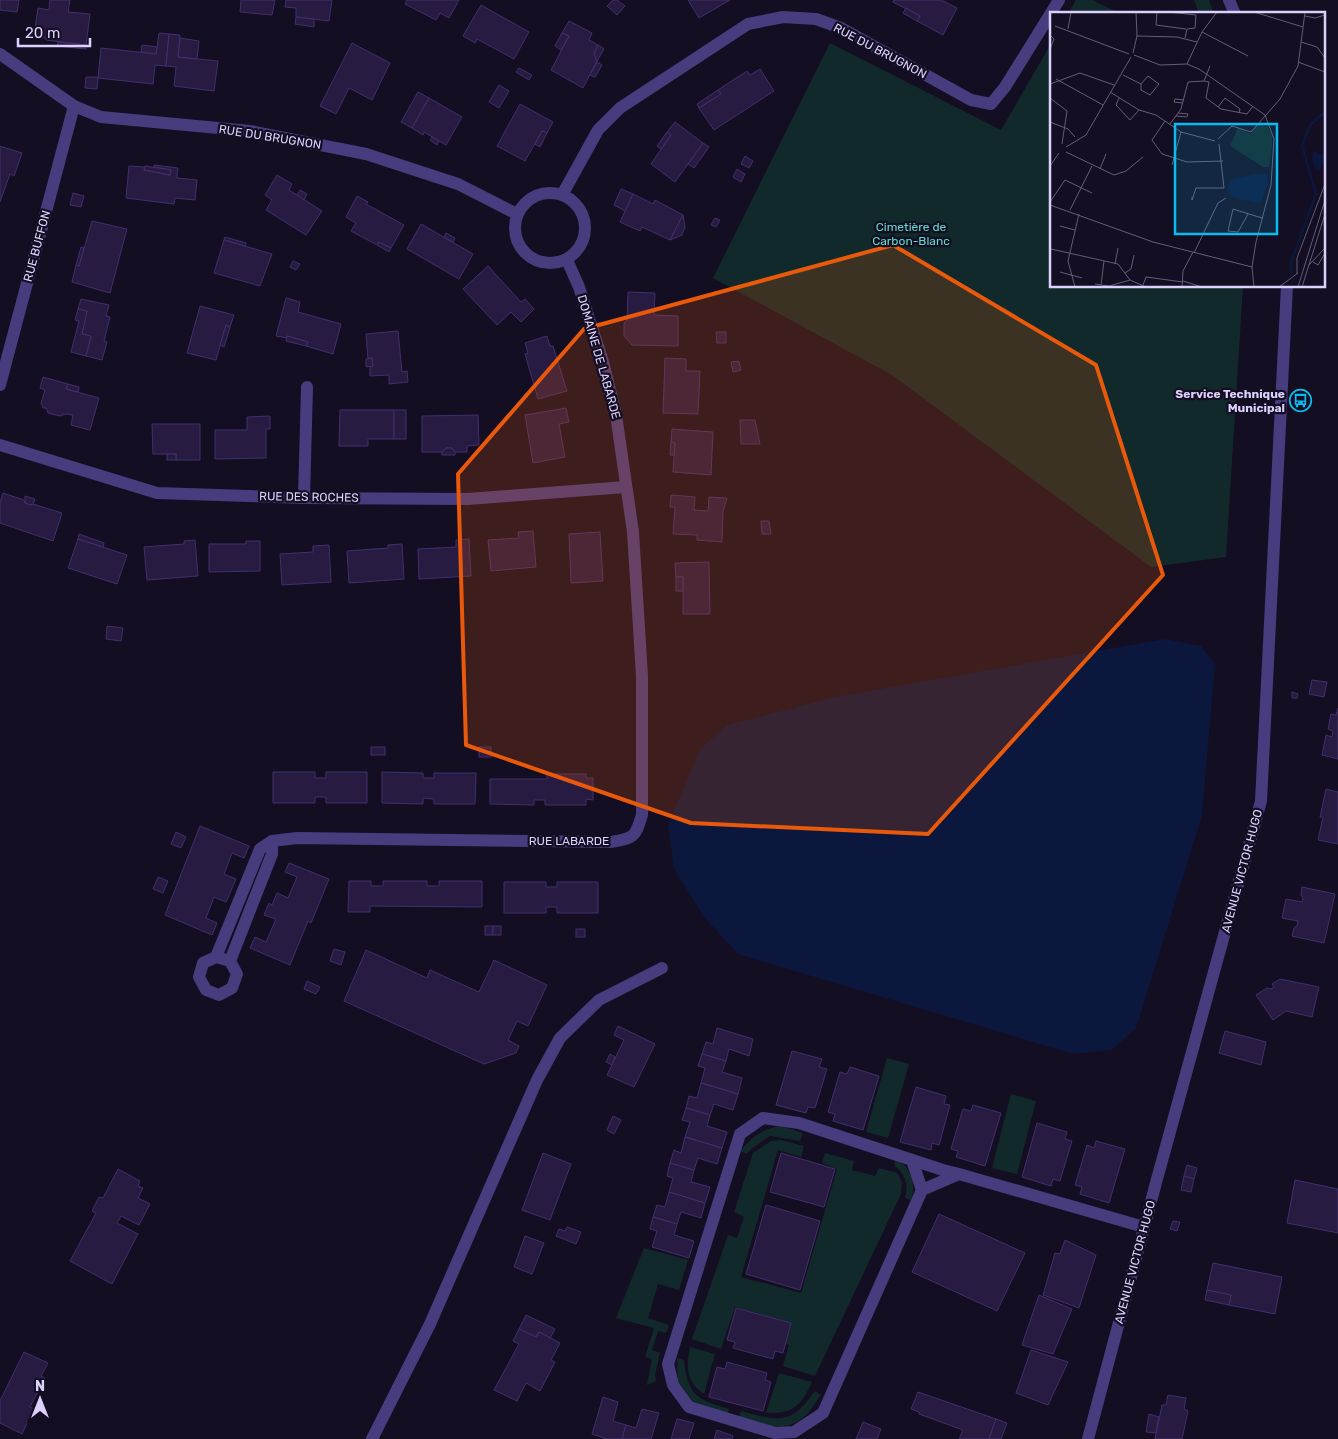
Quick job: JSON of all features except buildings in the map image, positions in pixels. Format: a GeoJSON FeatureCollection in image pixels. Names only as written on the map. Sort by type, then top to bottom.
{"type":"FeatureCollection","features":[{"type":"Feature","properties":{"kind":"street","name":"RUE DU BRUGNON"},"geometry":{"type":"LineString","coordinates":[[1052,12],[1059,0]]}},
{"type":"Feature","properties":{"kind":"street"},"geometry":{"type":"LineString","coordinates":[[1229,0],[1233,12]]}},
{"type":"Feature","properties":{"kind":"street","name":"RUE DU BRUGNON"},"geometry":{"type":"LineString","coordinates":[[562,195],[598,130],[620,108],[748,24],[783,17],[816,19],[841,28],[971,100],[990,104],[1005,87],[1050,14]]}},
{"type":"Feature","properties":{"kind":"street","name":"RUE DU BRUGNON"},"geometry":{"type":"LineString","coordinates":[[0,54],[74,106],[101,117],[250,131],[366,154],[458,184],[518,214]]}},
{"type":"Feature","properties":{"kind":"street","name":"RUE BUFFON"},"geometry":{"type":"LineString","coordinates":[[0,385],[74,106]]}},
{"type":"Feature","properties":{"kind":"street"},"geometry":{"type":"LineString","coordinates":[[552,193],[562,195],[580,209],[585,220],[586,232],[576,253],[567,260],[546,264],[526,254],[519,246],[515,236],[515,224],[523,205],[536,196],[552,193]]}},
{"type":"Feature","properties":{"kind":"street","name":"DOMAINE DE LABARDE"},"geometry":{"type":"LineString","coordinates":[[567,260],[585,306],[603,362],[616,416],[625,487]]}},
{"type":"Feature","properties":{"kind":"street","name":"AVENUE VICTOR HUGO"},"geometry":{"type":"LineString","coordinates":[[1088,1439],[1261,801],[1286,288]]}},
{"type":"Feature","properties":{"kind":"street"},"geometry":{"type":"LineString","coordinates":[[304,498],[307,386]]}},
{"type":"Feature","properties":{"kind":"street","name":"RUE DES ROCHES"},"geometry":{"type":"LineString","coordinates":[[0,445],[157,494],[468,500],[625,487]]}},
{"type":"Feature","properties":{"kind":"street","name":"RUE LABARDE"},"geometry":{"type":"LineString","coordinates":[[272,841],[297,838],[611,842],[628,839],[637,832],[642,815],[642,676],[633,532],[625,487]]}},
{"type":"Feature","properties":{"kind":"street"},"geometry":{"type":"LineString","coordinates":[[216,957],[260,849],[272,841]]}},
{"type":"Feature","properties":{"kind":"street"},"geometry":{"type":"LineString","coordinates":[[230,961],[272,854],[272,841]]}},
{"type":"Feature","properties":{"kind":"street"},"geometry":{"type":"LineString","coordinates":[[216,957],[230,961],[237,974],[232,988],[219,995],[206,990],[199,977],[203,963],[216,957]]}},
{"type":"Feature","properties":{"kind":"street"},"geometry":{"type":"LineString","coordinates":[[372,1439],[430,1324],[537,1080],[560,1038],[599,1000],[662,968]]}},
{"type":"Feature","properties":{"kind":"street"},"geometry":{"type":"LineString","coordinates":[[912,1160],[922,1190],[823,1413],[794,1432],[775,1433],[690,1407],[674,1385],[668,1364],[740,1134],[763,1118],[799,1123],[912,1160],[1144,1227]]}},
{"type":"Feature","properties":{"kind":"street"},"geometry":{"type":"LineString","coordinates":[[922,1190],[959,1174]]}},
{"type":"Feature","properties":{"kind":"highlighted area"},"geometry":{"type":"Polygon","coordinates":[[[893,245],[1096,365],[1163,575],[928,834],[691,823],[466,745],[458,474],[584,329],[893,245]]]}},
{"type":"Feature","properties":{"kind":"green space"},"geometry":{"type":"Polygon","coordinates":[[[1076,0],[1092,0],[1117,12],[1069,12],[1076,0]]]}},
{"type":"Feature","properties":{"kind":"green space"},"geometry":{"type":"Polygon","coordinates":[[[1194,0],[1209,0],[1213,12],[1198,12],[1194,0]]]}},
{"type":"Feature","properties":{"kind":"green space","name":"Cimetière de Carbon-Blanc"},"geometry":{"type":"Polygon","coordinates":[[[830,43],[1001,130],[1050,45],[1050,288],[1243,288],[1226,557],[1151,567],[892,375],[713,278],[830,43]]]}},
{"type":"Feature","properties":{"kind":"green space"},"geometry":{"type":"Polygon","coordinates":[[[887,1058],[909,1064],[888,1138],[866,1132],[887,1058]]]}},
{"type":"Feature","properties":{"kind":"green space"},"geometry":{"type":"Polygon","coordinates":[[[1011,1094],[1036,1101],[1017,1174],[992,1168],[1011,1094]]]}},
{"type":"Feature","properties":{"kind":"green space"},"geometry":{"type":"Polygon","coordinates":[[[780,1126],[803,1133],[800,1141],[770,1136],[747,1154],[740,1151],[757,1134],[780,1126]]]}},
{"type":"Feature","properties":{"kind":"green space"},"geometry":{"type":"Polygon","coordinates":[[[781,1140],[804,1146],[801,1157],[778,1150],[741,1277],[801,1293],[837,1169],[822,1163],[825,1153],[854,1161],[852,1170],[875,1176],[879,1168],[897,1173],[902,1182],[901,1194],[815,1376],[783,1366],[789,1345],[786,1344],[791,1323],[735,1307],[721,1349],[692,1339],[728,1235],[737,1238],[744,1217],[734,1212],[753,1153],[771,1141],[781,1140]]]}},
{"type":"Feature","properties":{"kind":"green space"},"geometry":{"type":"Polygon","coordinates":[[[896,1159],[906,1167],[911,1176],[913,1194],[911,1200],[905,1198],[906,1184],[901,1172],[894,1165],[896,1159]]]}},
{"type":"Feature","properties":{"kind":"green space"},"geometry":{"type":"Polygon","coordinates":[[[644,1248],[688,1260],[679,1290],[658,1284],[648,1318],[669,1325],[666,1333],[658,1331],[652,1350],[660,1353],[655,1375],[656,1381],[647,1385],[652,1359],[645,1357],[654,1328],[616,1318],[644,1248]]]}},
{"type":"Feature","properties":{"kind":"green space"},"geometry":{"type":"Polygon","coordinates":[[[690,1347],[715,1354],[704,1394],[694,1384],[689,1374],[690,1347]]]}},
{"type":"Feature","properties":{"kind":"green space"},"geometry":{"type":"Polygon","coordinates":[[[677,1358],[684,1360],[691,1389],[702,1399],[729,1409],[728,1415],[694,1403],[678,1381],[677,1358]]]}},
{"type":"Feature","properties":{"kind":"green space"},"geometry":{"type":"Polygon","coordinates":[[[779,1373],[812,1382],[800,1403],[795,1407],[783,1412],[766,1413],[779,1373]]]}},
{"type":"Feature","properties":{"kind":"green space"},"geometry":{"type":"Polygon","coordinates":[[[815,1391],[821,1395],[807,1414],[791,1424],[774,1427],[739,1419],[741,1411],[765,1417],[783,1418],[798,1410],[815,1391]]]}},
{"type":"Feature","properties":{"kind":"water"},"geometry":{"type":"Polygon","coordinates":[[[1165,639],[1201,646],[1215,664],[1202,816],[1136,1028],[1112,1050],[1073,1054],[738,954],[704,917],[674,869],[668,825],[700,749],[727,725],[835,697],[1165,639]]]}},
{"type":"Feature","properties":{"kind":"place","name":"Service Technique Municipal"},"geometry":{"type":"Point","coordinates":[1301,401]}}]}
